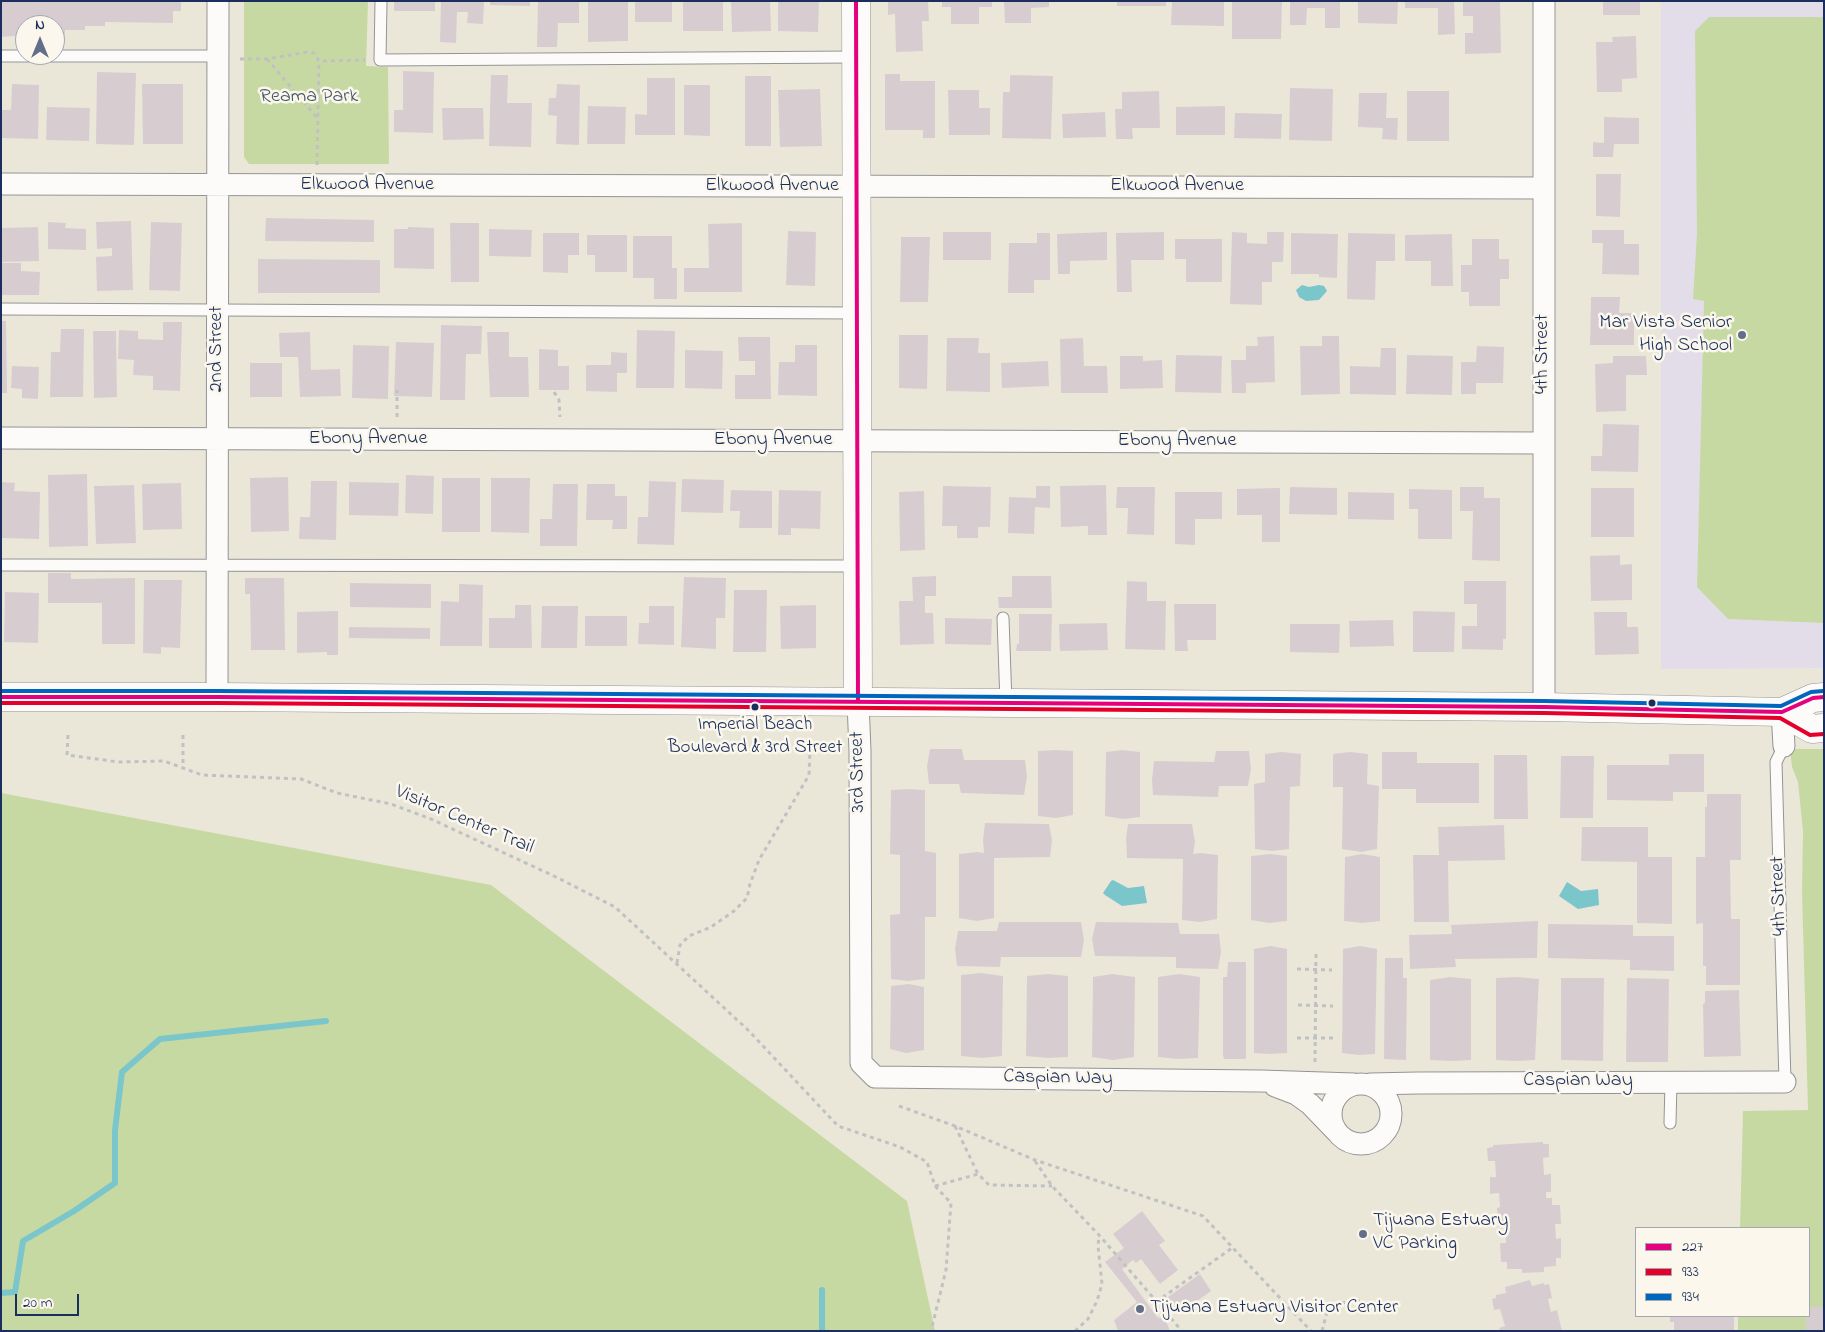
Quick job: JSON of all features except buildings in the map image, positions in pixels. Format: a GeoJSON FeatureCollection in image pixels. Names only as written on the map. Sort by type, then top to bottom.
{"type":"FeatureCollection","features":[{"type":"Feature","properties":{"kind":"main road","name":"3rd Street"},"geometry":{"type":"LineString","coordinates":[[856,1],[858,702]]}},
{"type":"Feature","properties":{"kind":"main road"},"geometry":{"type":"LineString","coordinates":[[1,697],[1544,707],[1782,712],[1813,698],[1824,698]]}},
{"type":"Feature","properties":{"kind":"main road"},"geometry":{"type":"LineString","coordinates":[[1782,712],[1812,729],[1824,728]]}},
{"type":"Feature","properties":{"kind":"street","name":"2nd Street"},"geometry":{"type":"LineString","coordinates":[[217,697],[218,1]]}},
{"type":"Feature","properties":{"kind":"street","name":"4th Street"},"geometry":{"type":"LineString","coordinates":[[1544,1],[1544,707]]}},
{"type":"Feature","properties":{"kind":"street","name":"Elkwood Avenue"},"geometry":{"type":"LineString","coordinates":[[1,184],[1544,188]]}},
{"type":"Feature","properties":{"kind":"street","name":"Ebony Avenue"},"geometry":{"type":"LineString","coordinates":[[1,438],[1544,443]]}},
{"type":"Feature","properties":{"kind":"street","name":"3rd Street"},"geometry":{"type":"LineString","coordinates":[[858,702],[860,751],[861,1063]]}},
{"type":"Feature","properties":{"kind":"street","name":"4th Street"},"geometry":{"type":"LineString","coordinates":[[1782,712],[1784,746]]}},
{"type":"Feature","properties":{"kind":"street","name":"Caspian Way"},"geometry":{"type":"LineString","coordinates":[[861,1063],[875,1077],[1261,1081],[1362,1084],[1785,1082]]}},
{"type":"Feature","properties":{"kind":"street","name":"Caspian Way"},"geometry":{"type":"LineString","coordinates":[[1261,1081],[1296,1094],[1310,1104],[1342,1138],[1360,1144],[1379,1138],[1386,1130],[1390,1116],[1388,1101],[1382,1093],[1362,1084]]}},
{"type":"Feature","properties":{"kind":"street"},"geometry":{"type":"LineString","coordinates":[[1336,1131],[1332,1122],[1331,1112],[1333,1103],[1338,1095],[1362,1084]]}},
{"type":"Feature","properties":{"kind":"lane"},"geometry":{"type":"LineString","coordinates":[[381,1],[380,60],[856,57]]}},
{"type":"Feature","properties":{"kind":"lane"},"geometry":{"type":"LineString","coordinates":[[1,56],[218,56]]}},
{"type":"Feature","properties":{"kind":"lane"},"geometry":{"type":"LineString","coordinates":[[1,308],[857,313]]}},
{"type":"Feature","properties":{"kind":"lane"},"geometry":{"type":"LineString","coordinates":[[1,564],[857,566]]}},
{"type":"Feature","properties":{"kind":"lane"},"geometry":{"type":"LineString","coordinates":[[1003,618],[1006,703]]}},
{"type":"Feature","properties":{"kind":"lane","name":"4th Street"},"geometry":{"type":"LineString","coordinates":[[1784,746],[1776,762],[1785,1082]]}},
{"type":"Feature","properties":{"kind":"lane"},"geometry":{"type":"LineString","coordinates":[[1670,1123],[1671,1082]]}},
{"type":"Feature","properties":{"kind":"path"},"geometry":{"type":"LineString","coordinates":[[240,59],[267,59],[307,52],[314,53],[320,61],[317,167]]}},
{"type":"Feature","properties":{"kind":"path"},"geometry":{"type":"LineString","coordinates":[[267,59],[318,120]]}},
{"type":"Feature","properties":{"kind":"path"},"geometry":{"type":"LineString","coordinates":[[320,61],[380,60]]}},
{"type":"Feature","properties":{"kind":"path"},"geometry":{"type":"LineString","coordinates":[[396,417],[398,390]]}},
{"type":"Feature","properties":{"kind":"path"},"geometry":{"type":"LineString","coordinates":[[554,392],[559,400],[560,417]]}},
{"type":"Feature","properties":{"kind":"path","name":"Visitor Center Trail"},"geometry":{"type":"LineString","coordinates":[[68,735],[67,755],[119,762],[164,760],[202,775],[301,779],[337,793],[391,804],[423,816],[556,877],[615,907],[748,1030],[838,1126],[900,1147],[927,1162],[935,1186],[952,1203],[946,1270],[931,1331]]}},
{"type":"Feature","properties":{"kind":"path"},"geometry":{"type":"LineString","coordinates":[[183,735],[183,769]]}},
{"type":"Feature","properties":{"kind":"path"},"geometry":{"type":"LineString","coordinates":[[677,963],[680,945],[689,936],[711,927],[734,911],[747,898],[759,860],[809,775],[810,749]]}},
{"type":"Feature","properties":{"kind":"path"},"geometry":{"type":"LineString","coordinates":[[1316,951],[1316,1062]]}},
{"type":"Feature","properties":{"kind":"path"},"geometry":{"type":"LineString","coordinates":[[1296,969],[1332,970]]}},
{"type":"Feature","properties":{"kind":"path"},"geometry":{"type":"LineString","coordinates":[[1298,1005],[1333,1006]]}},
{"type":"Feature","properties":{"kind":"path"},"geometry":{"type":"LineString","coordinates":[[1297,1038],[1334,1038]]}},
{"type":"Feature","properties":{"kind":"path"},"geometry":{"type":"LineString","coordinates":[[899,1106],[955,1126],[1035,1160],[1203,1216],[1311,1331]]}},
{"type":"Feature","properties":{"kind":"path"},"geometry":{"type":"LineString","coordinates":[[955,1126],[978,1174],[989,1185],[1052,1186]]}},
{"type":"Feature","properties":{"kind":"path"},"geometry":{"type":"LineString","coordinates":[[1035,1160],[1052,1186],[1099,1235],[1182,1331]]}},
{"type":"Feature","properties":{"kind":"path"},"geometry":{"type":"LineString","coordinates":[[935,1186],[978,1174]]}},
{"type":"Feature","properties":{"kind":"path"},"geometry":{"type":"LineString","coordinates":[[1075,1331],[1088,1319],[1097,1301],[1102,1284],[1098,1246],[1099,1235]]}},
{"type":"Feature","properties":{"kind":"path"},"geometry":{"type":"LineString","coordinates":[[1156,1302],[1232,1248]]}},
{"type":"Feature","properties":{"kind":"path"},"geometry":{"type":"LineString","coordinates":[[1322,1331],[1329,1304],[1360,1301]]}},
{"type":"Feature","properties":{"kind":"shaded area","name":"Mar Vista Senior High School"},"geometry":{"type":"Polygon","coordinates":[[[1661,1],[1824,1],[1824,668],[1661,669],[1661,1]]]}},
{"type":"Feature","properties":{"kind":"green space","name":"Reama Park"},"geometry":{"type":"Polygon","coordinates":[[[244,1],[368,1],[366,66],[388,67],[389,164],[249,164],[244,157],[244,1]]]}},
{"type":"Feature","properties":{"kind":"green space","name":"Mar Vista Senior High School"},"geometry":{"type":"Polygon","coordinates":[[[1709,17],[1824,17],[1824,623],[1728,619],[1697,587],[1704,301],[1693,299],[1697,234],[1695,31],[1709,17]]]}},
{"type":"Feature","properties":{"kind":"green space"},"geometry":{"type":"Polygon","coordinates":[[[1790,749],[1824,749],[1824,1331],[1738,1331],[1738,1317],[1810,1317],[1810,1227],[1740,1227],[1743,1111],[1808,1110],[1802,891],[1803,832],[1798,782],[1792,767],[1790,749]]]}},
{"type":"Feature","properties":{"kind":"green space"},"geometry":{"type":"Polygon","coordinates":[[[1,793],[491,885],[907,1201],[935,1331],[1,1331],[1,793]]]}},
{"type":"Feature","properties":{"kind":"water"},"geometry":{"type":"Polygon","coordinates":[[[1302,285],[1309,287],[1324,286],[1327,291],[1319,300],[1306,301],[1299,297],[1296,290],[1302,285]]]}},
{"type":"Feature","properties":{"kind":"water"},"geometry":{"type":"Polygon","coordinates":[[[1113,880],[1128,888],[1144,886],[1147,903],[1122,906],[1105,895],[1103,893],[1113,880]]]}},
{"type":"Feature","properties":{"kind":"water"},"geometry":{"type":"Polygon","coordinates":[[[1567,882],[1581,891],[1598,889],[1599,905],[1578,909],[1559,896],[1567,882]]]}},
{"type":"Feature","properties":{"kind":"waterway"},"geometry":{"type":"LineString","coordinates":[[1,1293],[15,1292],[23,1241],[74,1211],[115,1183],[115,1130],[122,1072],[160,1039],[326,1021]]}},
{"type":"Feature","properties":{"kind":"waterway"},"geometry":{"type":"LineString","coordinates":[[822,1290],[822,1331]]}},
{"type":"Feature","properties":{"kind":"transit line","name":"227"},"geometry":{"type":"LineString","coordinates":[[856,1],[858,702]]}},
{"type":"Feature","properties":{"kind":"transit line","name":"934"},"geometry":{"type":"LineString","coordinates":[[1,691],[1544,701],[1781,706],[1811,692],[1823,691]]}},
{"type":"Feature","properties":{"kind":"transit line","name":"227"},"geometry":{"type":"LineString","coordinates":[[1,697],[1544,707],[1782,712],[1813,698],[1824,697]]}},
{"type":"Feature","properties":{"kind":"transit line","name":"933"},"geometry":{"type":"LineString","coordinates":[[1,703],[1544,713],[1780,718],[1810,735],[1824,734]]}},
{"type":"Feature","properties":{"kind":"place","name":"Mar Vista Senior High School"},"geometry":{"type":"Point","coordinates":[1742,335]}},
{"type":"Feature","properties":{"kind":"place","name":"Imperial Beach Boulevard & 3rd Street"},"geometry":{"type":"Point","coordinates":[755,707]}},
{"type":"Feature","properties":{"kind":"place","name":"Tijuana Estuary VC Parking"},"geometry":{"type":"Point","coordinates":[1363,1234]}},
{"type":"Feature","properties":{"kind":"place","name":"Tijuana Estuary Visitor Center"},"geometry":{"type":"Point","coordinates":[1140,1309]}}]}
